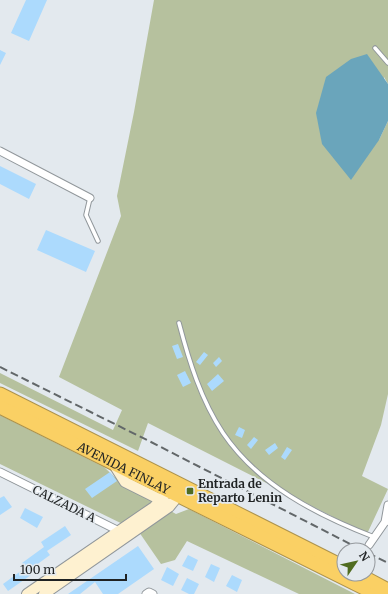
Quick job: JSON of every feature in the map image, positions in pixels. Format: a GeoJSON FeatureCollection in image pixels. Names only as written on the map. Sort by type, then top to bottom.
{"type":"FeatureCollection","features":[{"type":"Feature","properties":{"kind":"highway","name":"AVENIDA FINLAY"},"geometry":{"type":"LineString","coordinates":[[0,394],[171,495],[336,564]]}},
{"type":"Feature","properties":{"kind":"highway","name":"AVENIDA FINLAY"},"geometry":{"type":"LineString","coordinates":[[0,407],[112,463],[171,495],[376,594]]}},
{"type":"Feature","properties":{"kind":"highway"},"geometry":{"type":"LineString","coordinates":[[373,582],[388,590]]}},
{"type":"Feature","properties":{"kind":"street"},"geometry":{"type":"LineString","coordinates":[[0,151],[90,198]]}},
{"type":"Feature","properties":{"kind":"street","name":"CALZADA A"},"geometry":{"type":"LineString","coordinates":[[2,475],[129,535]]}},
{"type":"Feature","properties":{"kind":"street"},"geometry":{"type":"LineString","coordinates":[[27,594],[171,495]]}},
{"type":"Feature","properties":{"kind":"street"},"geometry":{"type":"LineString","coordinates":[[44,594],[129,535],[171,495]]}},
{"type":"Feature","properties":{"kind":"street"},"geometry":{"type":"LineString","coordinates":[[371,542],[387,521],[388,505]]}},
{"type":"Feature","properties":{"kind":"street"},"geometry":{"type":"LineString","coordinates":[[146,594],[149,592],[153,594]]}},
{"type":"Feature","properties":{"kind":"lane"},"geometry":{"type":"LineString","coordinates":[[375,48],[388,63]]}},
{"type":"Feature","properties":{"kind":"lane"},"geometry":{"type":"LineString","coordinates":[[90,198],[86,215],[98,241]]}},
{"type":"Feature","properties":{"kind":"lane"},"geometry":{"type":"LineString","coordinates":[[179,323],[192,368],[207,404],[224,434],[239,453],[264,476],[302,503],[340,523],[374,537]]}},
{"type":"Feature","properties":{"kind":"green space"},"geometry":{"type":"Polygon","coordinates":[[[154,0],[388,0],[388,84],[384,77],[379,140],[388,121],[388,394],[381,425],[362,476],[388,489],[367,534],[148,423],[138,451],[0,383],[0,373],[113,430],[122,410],[59,377],[121,216],[117,196],[154,0]]]}},
{"type":"Feature","properties":{"kind":"green space"},"geometry":{"type":"Polygon","coordinates":[[[0,415],[104,467],[122,484],[176,514],[189,509],[355,594],[299,594],[187,541],[175,560],[161,564],[139,532],[0,464],[0,415]]]}},
{"type":"Feature","properties":{"kind":"water"},"geometry":{"type":"Polygon","coordinates":[[[367,54],[388,84],[388,121],[379,140],[351,180],[322,144],[316,113],[326,77],[351,59],[367,54]]]}},
{"type":"Feature","properties":{"kind":"building"},"geometry":{"type":"Polygon","coordinates":[[[26,0],[47,0],[29,41],[11,33],[26,0]]]}},
{"type":"Feature","properties":{"kind":"building"},"geometry":{"type":"Polygon","coordinates":[[[0,50],[6,53],[0,65],[0,50]]]}},
{"type":"Feature","properties":{"kind":"building"},"geometry":{"type":"Polygon","coordinates":[[[0,166],[36,184],[29,199],[0,184],[0,166]]]}},
{"type":"Feature","properties":{"kind":"building"},"geometry":{"type":"Polygon","coordinates":[[[46,230],[95,251],[86,272],[37,250],[46,230]]]}},
{"type":"Feature","properties":{"kind":"building"},"geometry":{"type":"Polygon","coordinates":[[[178,344],[183,357],[177,359],[172,346],[178,344]]]}},
{"type":"Feature","properties":{"kind":"building"},"geometry":{"type":"Polygon","coordinates":[[[204,352],[208,355],[200,365],[196,362],[204,352]]]}},
{"type":"Feature","properties":{"kind":"building"},"geometry":{"type":"Polygon","coordinates":[[[219,357],[222,361],[216,367],[213,363],[219,357]]]}},
{"type":"Feature","properties":{"kind":"building"},"geometry":{"type":"Polygon","coordinates":[[[185,371],[191,383],[183,387],[177,375],[185,371]]]}},
{"type":"Feature","properties":{"kind":"building"},"geometry":{"type":"Polygon","coordinates":[[[218,374],[224,381],[212,391],[207,384],[218,374]]]}},
{"type":"Feature","properties":{"kind":"building"},"geometry":{"type":"Polygon","coordinates":[[[239,427],[245,430],[242,438],[235,435],[239,427]]]}},
{"type":"Feature","properties":{"kind":"building"},"geometry":{"type":"Polygon","coordinates":[[[254,437],[258,440],[251,449],[247,445],[254,437]]]}},
{"type":"Feature","properties":{"kind":"building"},"geometry":{"type":"Polygon","coordinates":[[[275,443],[278,448],[269,455],[265,450],[275,443]]]}},
{"type":"Feature","properties":{"kind":"building"},"geometry":{"type":"Polygon","coordinates":[[[287,447],[292,450],[285,460],[281,457],[287,447]]]}},
{"type":"Feature","properties":{"kind":"building"},"geometry":{"type":"Polygon","coordinates":[[[110,472],[117,481],[92,498],[85,489],[110,472]]]}},
{"type":"Feature","properties":{"kind":"building"},"geometry":{"type":"Polygon","coordinates":[[[4,496],[12,507],[0,515],[0,498],[4,496]]]}},
{"type":"Feature","properties":{"kind":"building"},"geometry":{"type":"Polygon","coordinates":[[[25,508],[43,517],[37,528],[20,518],[25,508]]]}},
{"type":"Feature","properties":{"kind":"building"},"geometry":{"type":"Polygon","coordinates":[[[65,526],[71,535],[47,551],[50,555],[28,571],[31,575],[8,591],[3,584],[25,568],[22,563],[44,547],[41,542],[65,526]]]}},
{"type":"Feature","properties":{"kind":"building"},"geometry":{"type":"Polygon","coordinates":[[[138,546],[154,569],[118,594],[103,594],[95,582],[80,594],[68,594],[138,546]]]}},
{"type":"Feature","properties":{"kind":"building"},"geometry":{"type":"Polygon","coordinates":[[[188,555],[198,560],[193,571],[182,566],[188,555]]]}},
{"type":"Feature","properties":{"kind":"building"},"geometry":{"type":"Polygon","coordinates":[[[211,564],[220,568],[214,582],[205,577],[211,564]]]}},
{"type":"Feature","properties":{"kind":"building"},"geometry":{"type":"Polygon","coordinates":[[[167,567],[179,574],[173,586],[161,580],[167,567]]]}},
{"type":"Feature","properties":{"kind":"building"},"geometry":{"type":"Polygon","coordinates":[[[232,575],[242,580],[237,592],[226,586],[232,575]]]}},
{"type":"Feature","properties":{"kind":"building"},"geometry":{"type":"Polygon","coordinates":[[[187,578],[199,584],[194,594],[189,594],[181,590],[187,578]]]}},
{"type":"Feature","properties":{"kind":"railway"},"geometry":{"type":"LineString","coordinates":[[0,367],[346,542]]}},
{"type":"Feature","properties":{"kind":"railway"},"geometry":{"type":"LineString","coordinates":[[376,557],[388,563]]}},
{"type":"Feature","properties":{"kind":"place","name":"Entrada de Reparto Lenin"},"geometry":{"type":"Point","coordinates":[190,491]}}]}
